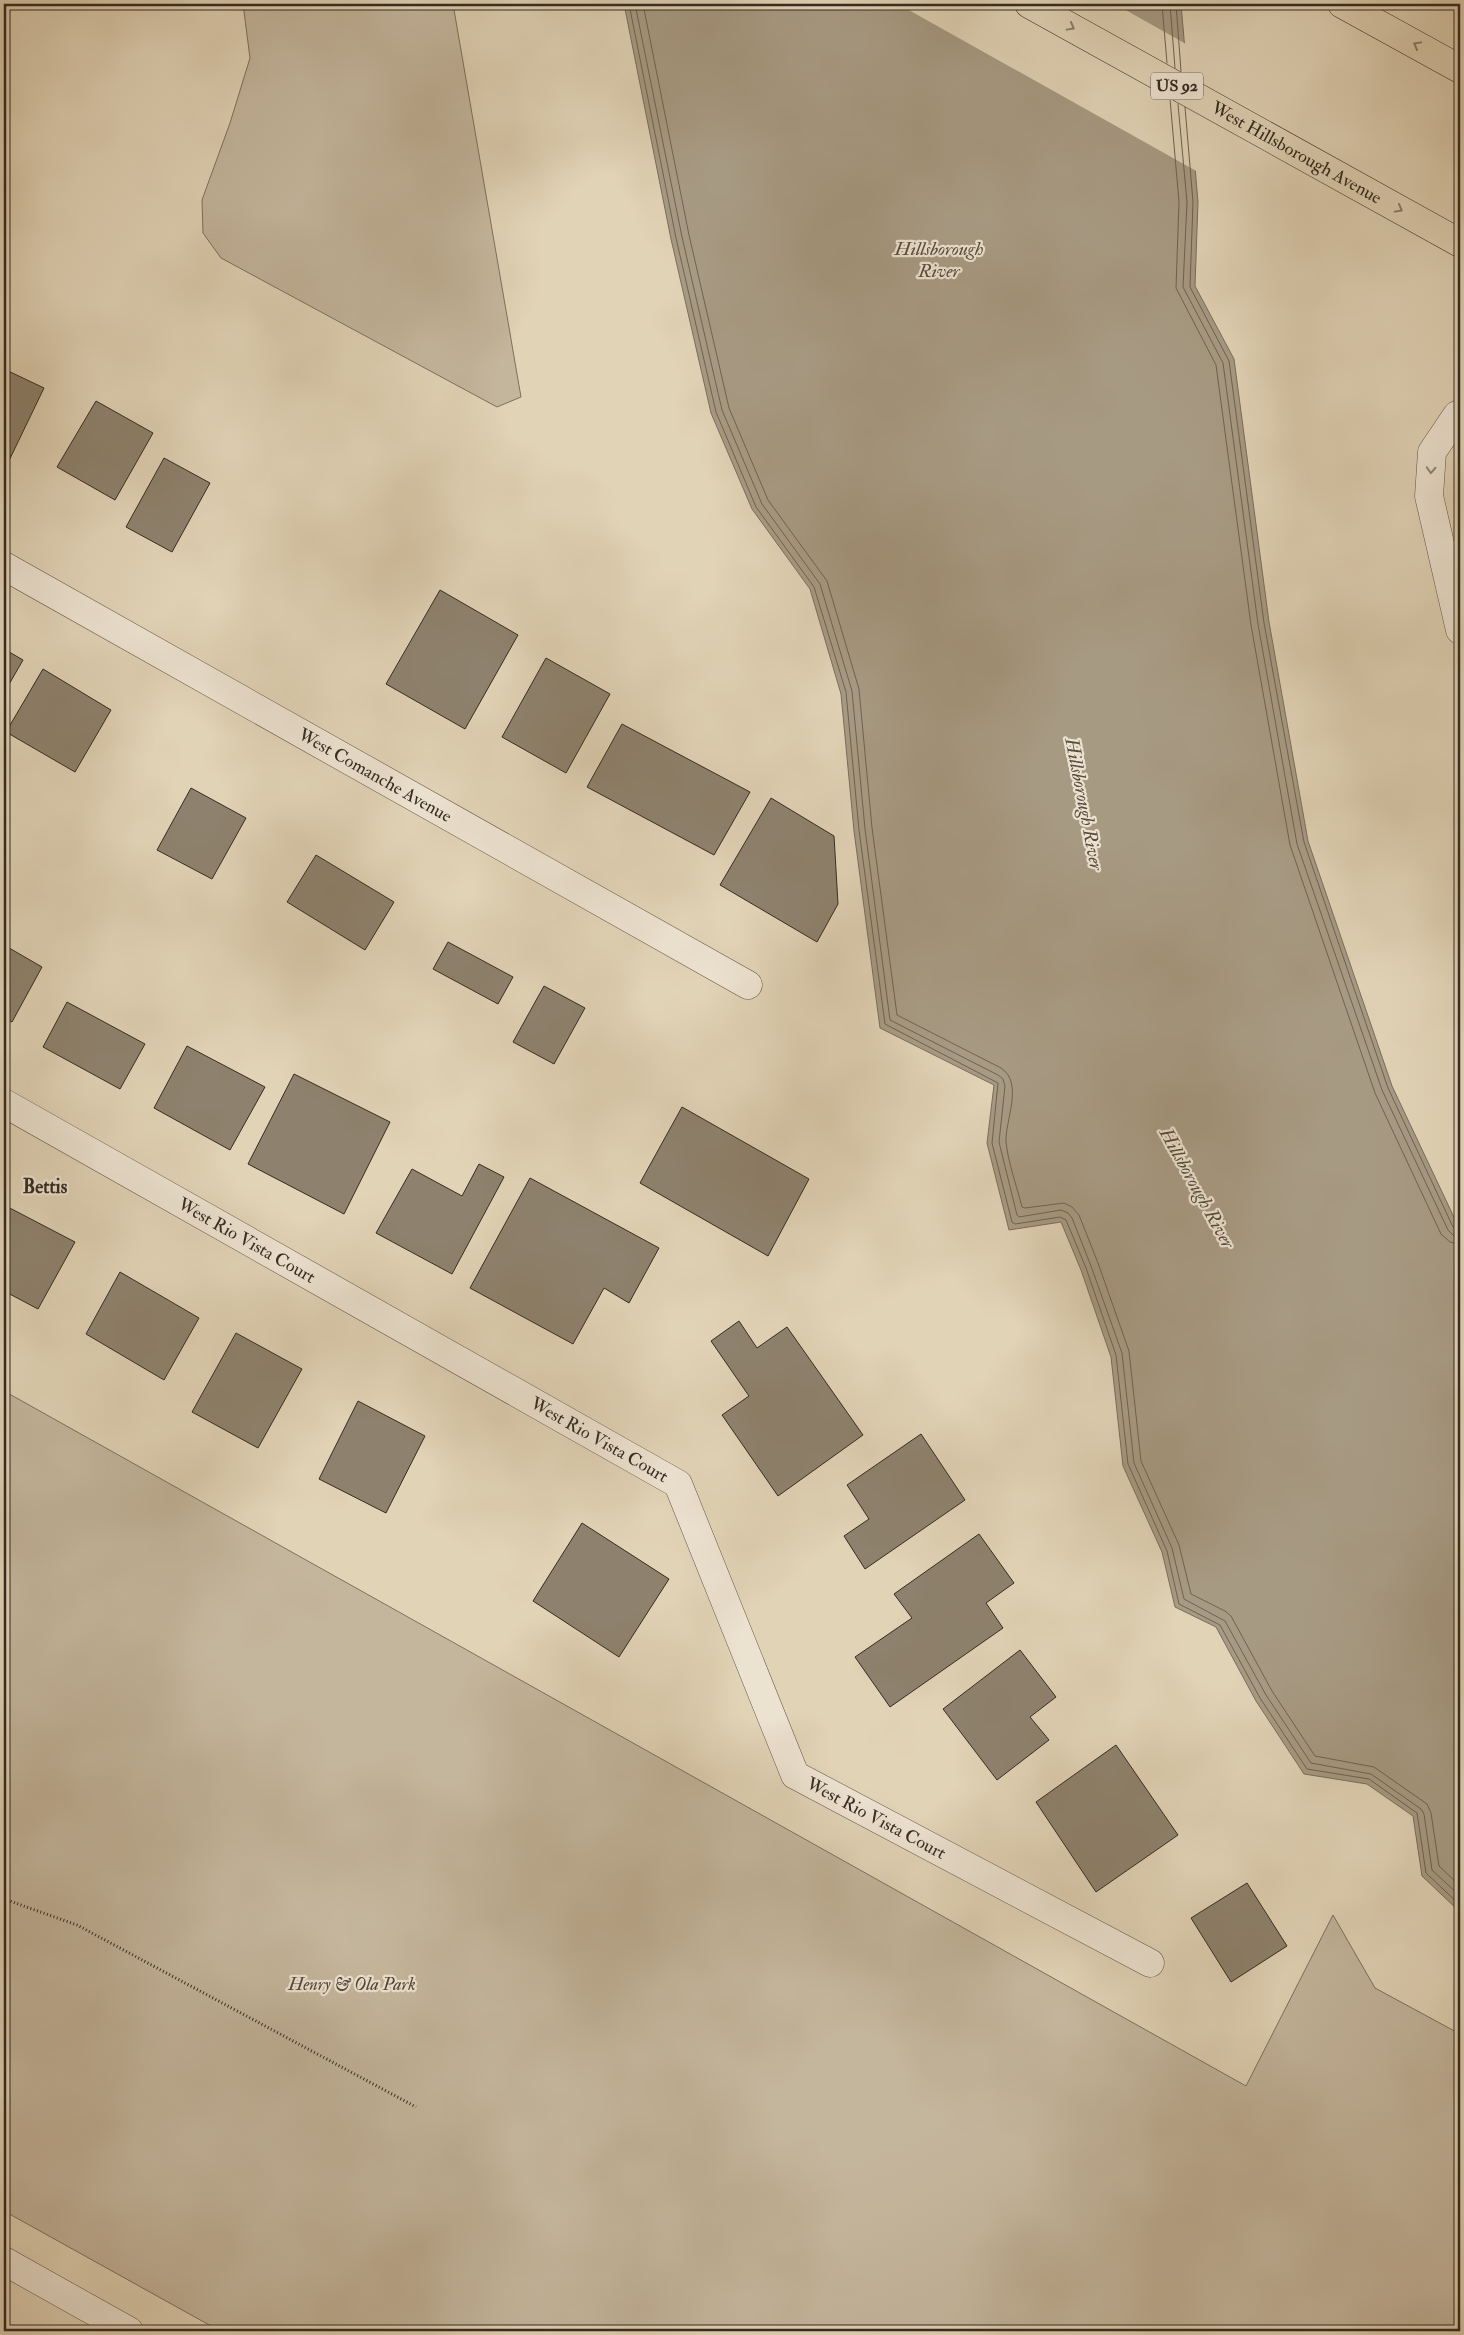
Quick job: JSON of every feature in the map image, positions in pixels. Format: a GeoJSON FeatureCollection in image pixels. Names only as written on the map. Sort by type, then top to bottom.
{"type":"FeatureCollection","features":[{"type":"Feature","properties":{"kind":"main road","name":"West Hillsborough Avenue"},"geometry":{"type":"LineString","coordinates":[[1029,4],[1460,242]]}},
{"type":"Feature","properties":{"kind":"main road"},"geometry":{"type":"LineString","coordinates":[[1342,4],[1460,69]]}},
{"type":"Feature","properties":{"kind":"street"},"geometry":{"type":"LineString","coordinates":[[1460,414],[1457,415],[1432,452],[1429,496],[1460,630]]}},
{"type":"Feature","properties":{"kind":"street","name":"West Comanche Avenue"},"geometry":{"type":"LineString","coordinates":[[4,566],[748,985]]}},
{"type":"Feature","properties":{"kind":"street","name":"West Rio Vista Court"},"geometry":{"type":"LineString","coordinates":[[4,1103],[678,1484],[795,1775],[1150,1963]]}},
{"type":"Feature","properties":{"kind":"street"},"geometry":{"type":"LineString","coordinates":[[4,2261],[129,2331]]}},
{"type":"Feature","properties":{"kind":"path"},"geometry":{"type":"LineString","coordinates":[[4,1899],[76,1925],[416,2107]]}},
{"type":"Feature","properties":{"kind":"green space"},"geometry":{"type":"Polygon","coordinates":[[[243,4],[453,4],[521,397],[497,407],[221,258],[203,233],[202,200],[230,123],[250,58],[243,4]]]}},
{"type":"Feature","properties":{"kind":"green space","name":"Henry & Ola Park"},"geometry":{"type":"Polygon","coordinates":[[[4,1391],[1246,2086],[1333,1915],[1375,1988],[1460,2034],[1460,2331],[220,2331],[4,2211],[4,1391]]]}},
{"type":"Feature","properties":{"kind":"water","name":"Hillsborough River"},"geometry":{"type":"Polygon","coordinates":[[[624,4],[1181,4],[1198,202],[1195,286],[1234,359],[1269,622],[1308,841],[1392,1086],[1460,1230],[1460,1912],[1422,1876],[1413,1816],[1367,1784],[1304,1774],[1256,1701],[1216,1627],[1175,1607],[1162,1552],[1123,1466],[1111,1357],[1081,1270],[1061,1222],[1009,1230],[987,1143],[994,1085],[880,1028],[854,831],[841,694],[810,589],[752,509],[711,413],[671,239],[624,4]]]}},
{"type":"Feature","properties":{"kind":"pier"},"geometry":{"type":"Polygon","coordinates":[[[898,4],[1115,4],[1186,44],[1198,172],[898,4]]]}},
{"type":"Feature","properties":{"kind":"building"},"geometry":{"type":"Polygon","coordinates":[[[4,369],[44,388],[4,471],[4,369]]]}},
{"type":"Feature","properties":{"kind":"building"},"geometry":{"type":"Polygon","coordinates":[[[96,401],[153,433],[115,500],[57,467],[96,401]]]}},
{"type":"Feature","properties":{"kind":"building"},"geometry":{"type":"Polygon","coordinates":[[[164,458],[210,483],[172,552],[126,527],[164,458]]]}},
{"type":"Feature","properties":{"kind":"building"},"geometry":{"type":"Polygon","coordinates":[[[440,590],[518,635],[465,729],[386,684],[440,590]]]}},
{"type":"Feature","properties":{"kind":"building"},"geometry":{"type":"Polygon","coordinates":[[[4,649],[23,660],[4,693],[4,649]]]}},
{"type":"Feature","properties":{"kind":"building"},"geometry":{"type":"Polygon","coordinates":[[[546,658],[610,694],[566,773],[502,737],[546,658]]]}},
{"type":"Feature","properties":{"kind":"building"},"geometry":{"type":"Polygon","coordinates":[[[43,669],[111,710],[75,772],[6,732],[43,669]]]}},
{"type":"Feature","properties":{"kind":"building"},"geometry":{"type":"Polygon","coordinates":[[[622,724],[750,792],[714,855],[587,787],[622,724]]]}},
{"type":"Feature","properties":{"kind":"building"},"geometry":{"type":"Polygon","coordinates":[[[191,788],[246,818],[212,879],[157,850],[191,788]]]}},
{"type":"Feature","properties":{"kind":"building"},"geometry":{"type":"Polygon","coordinates":[[[771,798],[834,836],[838,904],[817,942],[720,885],[771,798]]]}},
{"type":"Feature","properties":{"kind":"building"},"geometry":{"type":"Polygon","coordinates":[[[316,855],[394,902],[365,950],[287,902],[316,855]]]}},
{"type":"Feature","properties":{"kind":"building"},"geometry":{"type":"Polygon","coordinates":[[[448,942],[513,977],[498,1004],[433,969],[448,942]]]}},
{"type":"Feature","properties":{"kind":"building"},"geometry":{"type":"Polygon","coordinates":[[[4,945],[42,967],[12,1022],[4,1018],[4,945]]]}},
{"type":"Feature","properties":{"kind":"building"},"geometry":{"type":"Polygon","coordinates":[[[544,986],[585,1008],[554,1064],[513,1042],[544,986]]]}},
{"type":"Feature","properties":{"kind":"building"},"geometry":{"type":"Polygon","coordinates":[[[67,1002],[145,1044],[120,1089],[43,1047],[67,1002]]]}},
{"type":"Feature","properties":{"kind":"building"},"geometry":{"type":"Polygon","coordinates":[[[187,1046],[265,1087],[230,1150],[154,1108],[187,1046]]]}},
{"type":"Feature","properties":{"kind":"building"},"geometry":{"type":"Polygon","coordinates":[[[294,1074],[390,1122],[344,1214],[248,1164],[294,1074]]]}},
{"type":"Feature","properties":{"kind":"building"},"geometry":{"type":"Polygon","coordinates":[[[682,1107],[809,1179],[768,1256],[640,1183],[682,1107]]]}},
{"type":"Feature","properties":{"kind":"building"},"geometry":{"type":"Polygon","coordinates":[[[479,1164],[504,1177],[452,1274],[376,1233],[412,1169],[462,1196],[479,1164]]]}},
{"type":"Feature","properties":{"kind":"building"},"geometry":{"type":"Polygon","coordinates":[[[530,1178],[659,1248],[629,1303],[604,1288],[573,1344],[470,1288],[530,1178]]]}},
{"type":"Feature","properties":{"kind":"building"},"geometry":{"type":"Polygon","coordinates":[[[4,1205],[75,1242],[38,1309],[4,1291],[4,1205]]]}},
{"type":"Feature","properties":{"kind":"building"},"geometry":{"type":"Polygon","coordinates":[[[120,1272],[199,1318],[164,1380],[86,1334],[120,1272]]]}},
{"type":"Feature","properties":{"kind":"building"},"geometry":{"type":"Polygon","coordinates":[[[739,1321],[757,1348],[787,1327],[863,1435],[778,1496],[722,1415],[749,1396],[711,1341],[739,1321]]]}},
{"type":"Feature","properties":{"kind":"building"},"geometry":{"type":"Polygon","coordinates":[[[236,1333],[302,1369],[258,1448],[192,1412],[236,1333]]]}},
{"type":"Feature","properties":{"kind":"building"},"geometry":{"type":"Polygon","coordinates":[[[358,1401],[425,1436],[386,1513],[319,1479],[358,1401]]]}},
{"type":"Feature","properties":{"kind":"building"},"geometry":{"type":"Polygon","coordinates":[[[921,1434],[965,1500],[865,1569],[844,1536],[869,1519],[847,1485],[921,1434]]]}},
{"type":"Feature","properties":{"kind":"building"},"geometry":{"type":"Polygon","coordinates":[[[582,1523],[669,1579],[619,1657],[533,1601],[582,1523]]]}},
{"type":"Feature","properties":{"kind":"building"},"geometry":{"type":"Polygon","coordinates":[[[979,1534],[1014,1583],[986,1603],[1003,1628],[890,1707],[855,1657],[912,1618],[894,1594],[979,1534]]]}},
{"type":"Feature","properties":{"kind":"building"},"geometry":{"type":"Polygon","coordinates":[[[1020,1650],[1056,1697],[1030,1717],[1049,1740],[997,1780],[943,1709],[1020,1650]]]}},
{"type":"Feature","properties":{"kind":"building"},"geometry":{"type":"Polygon","coordinates":[[[1116,1745],[1178,1835],[1096,1892],[1036,1802],[1116,1745]]]}},
{"type":"Feature","properties":{"kind":"building"},"geometry":{"type":"Polygon","coordinates":[[[1247,1883],[1287,1946],[1231,1982],[1191,1918],[1247,1883]]]}},
{"type":"Feature","properties":{"kind":"district","name":"Bettis"},"geometry":{"type":"Point","coordinates":[45,1187]}}]}
